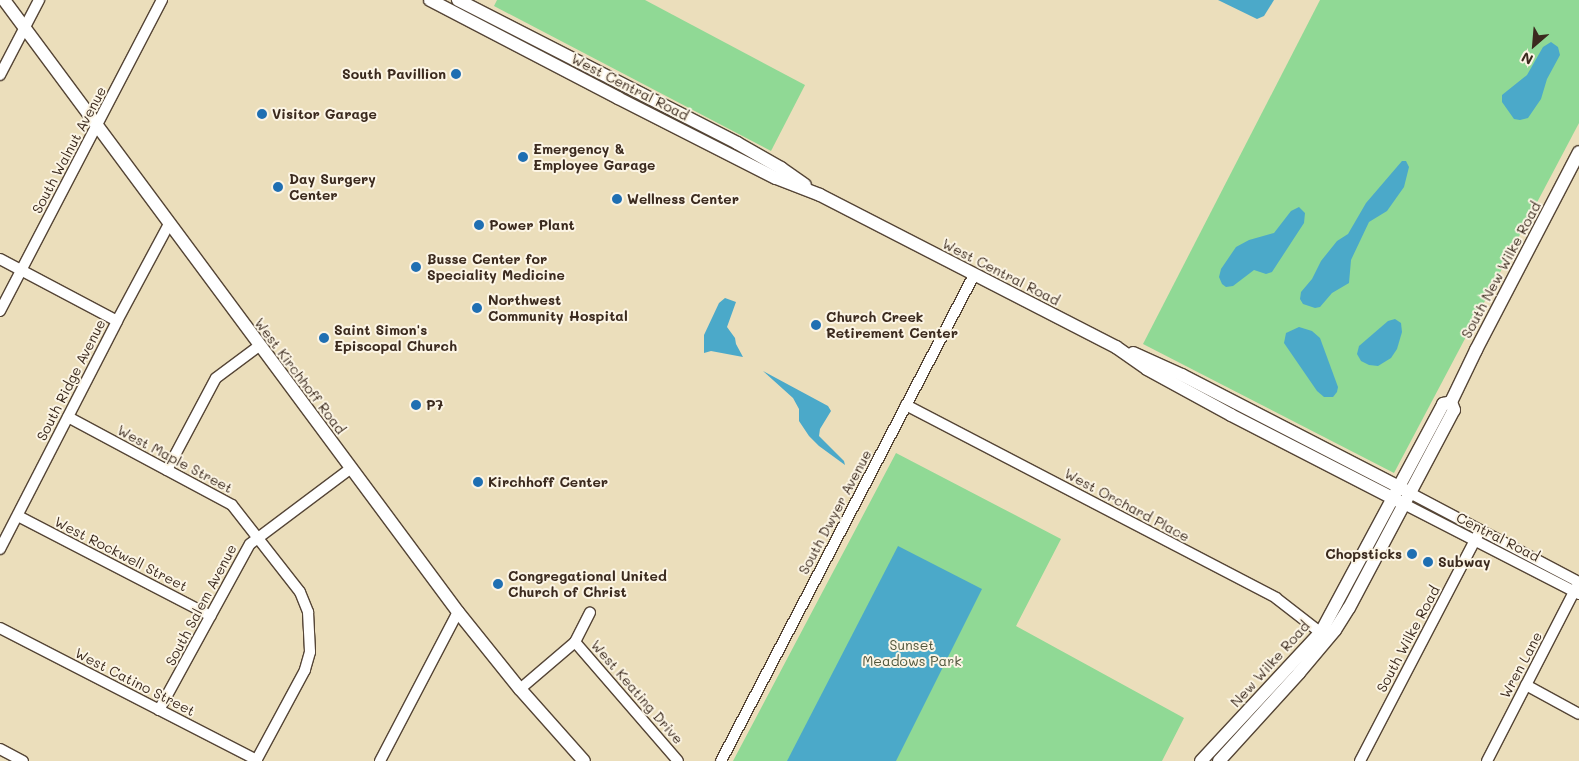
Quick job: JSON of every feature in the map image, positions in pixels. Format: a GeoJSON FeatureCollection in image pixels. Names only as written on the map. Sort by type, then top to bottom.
{"type":"FeatureCollection","features":[{"type":"Feature","properties":{"kind":"main road","name":"West Kirchhoff Road"},"geometry":{"type":"LineString","coordinates":[[4,0],[350,469],[458,612],[520,689],[584,761]]}},
{"type":"Feature","properties":{"kind":"main road","name":"West Central Road"},"geometry":{"type":"LineString","coordinates":[[430,0],[776,178],[820,195],[1116,347],[1147,369],[1231,415],[1401,496]]}},
{"type":"Feature","properties":{"kind":"main road","name":"West Central Road"},"geometry":{"type":"LineString","coordinates":[[458,0],[737,142],[781,168],[820,195]]}},
{"type":"Feature","properties":{"kind":"main road","name":"South New Wilke Road"},"geometry":{"type":"LineString","coordinates":[[1401,496],[1454,410],[1451,402],[1579,152]]}},
{"type":"Feature","properties":{"kind":"main road","name":"New Wilke Road"},"geometry":{"type":"LineString","coordinates":[[1201,761],[1349,608],[1401,496]]}},
{"type":"Feature","properties":{"kind":"main road","name":"New Wilke Road"},"geometry":{"type":"LineString","coordinates":[[1219,761],[1299,674],[1324,635]]}},
{"type":"Feature","properties":{"kind":"street"},"geometry":{"type":"LineString","coordinates":[[0,75],[39,0]]}},
{"type":"Feature","properties":{"kind":"street","name":"South Walnut Avenue"},"geometry":{"type":"LineString","coordinates":[[0,311],[162,0]]}},
{"type":"Feature","properties":{"kind":"street","name":"South Ridge Avenue"},"geometry":{"type":"LineString","coordinates":[[0,549],[117,320],[169,224]]}},
{"type":"Feature","properties":{"kind":"street"},"geometry":{"type":"LineString","coordinates":[[0,259],[117,320]]}},
{"type":"Feature","properties":{"kind":"street","name":"South Dwyer Avenue"},"geometry":{"type":"LineString","coordinates":[[721,761],[974,275]]}},
{"type":"Feature","properties":{"kind":"street"},"geometry":{"type":"LineString","coordinates":[[167,470],[216,378],[259,346]]}},
{"type":"Feature","properties":{"kind":"street","name":"West Orchard Place"},"geometry":{"type":"LineString","coordinates":[[906,405],[1276,598],[1324,635]]}},
{"type":"Feature","properties":{"kind":"street","name":"West Maple Street"},"geometry":{"type":"LineString","coordinates":[[68,417],[232,505],[300,592],[308,612],[311,629],[310,652],[304,670],[256,761]]}},
{"type":"Feature","properties":{"kind":"street","name":"South Salem Avenue"},"geometry":{"type":"LineString","coordinates":[[160,710],[245,550],[350,469]]}},
{"type":"Feature","properties":{"kind":"street","name":"Central Road"},"geometry":{"type":"LineString","coordinates":[[1401,496],[1480,530],[1578,587]]}},
{"type":"Feature","properties":{"kind":"street","name":"Central Road"},"geometry":{"type":"LineString","coordinates":[[1401,496],[1474,541],[1578,587]]}},
{"type":"Feature","properties":{"kind":"street","name":"West Rockwell Street"},"geometry":{"type":"LineString","coordinates":[[18,516],[211,616]]}},
{"type":"Feature","properties":{"kind":"street","name":"South Wilke Road"},"geometry":{"type":"LineString","coordinates":[[1360,761],[1480,530]]}},
{"type":"Feature","properties":{"kind":"street","name":"Wren Lane"},"geometry":{"type":"LineString","coordinates":[[1487,761],[1578,587]]}},
{"type":"Feature","properties":{"kind":"street"},"geometry":{"type":"LineString","coordinates":[[380,761],[458,612]]}},
{"type":"Feature","properties":{"kind":"street"},"geometry":{"type":"LineString","coordinates":[[520,689],[575,642],[590,613]]}},
{"type":"Feature","properties":{"kind":"street","name":"West Catino Street"},"geometry":{"type":"LineString","coordinates":[[0,628],[256,761]]}},
{"type":"Feature","properties":{"kind":"street","name":"West Keating Drive"},"geometry":{"type":"LineString","coordinates":[[575,642],[678,761]]}},
{"type":"Feature","properties":{"kind":"street"},"geometry":{"type":"LineString","coordinates":[[1526,685],[1579,714]]}},
{"type":"Feature","properties":{"kind":"street"},"geometry":{"type":"LineString","coordinates":[[0,749],[23,761]]}},
{"type":"Feature","properties":{"kind":"green space"},"geometry":{"type":"Polygon","coordinates":[[[497,0],[645,0],[805,85],[771,151],[494,6],[497,0]]]}},
{"type":"Feature","properties":{"kind":"green space"},"geometry":{"type":"Polygon","coordinates":[[[1320,0],[1579,0],[1579,123],[1394,473],[1143,344],[1320,0]]]}},
{"type":"Feature","properties":{"kind":"green space","name":"Sunset Meadows Park"},"geometry":{"type":"Polygon","coordinates":[[[896,453],[1061,539],[1016,626],[1184,718],[1162,761],[733,761],[896,453]]]}},
{"type":"Feature","properties":{"kind":"water"},"geometry":{"type":"Polygon","coordinates":[[[1218,0],[1274,0],[1264,16],[1257,19],[1218,0]]]}},
{"type":"Feature","properties":{"kind":"water"},"geometry":{"type":"Polygon","coordinates":[[[1551,42],[1558,47],[1560,55],[1547,79],[1541,99],[1528,118],[1514,119],[1502,102],[1502,95],[1527,75],[1543,47],[1551,42]]]}},
{"type":"Feature","properties":{"kind":"water"},"geometry":{"type":"Polygon","coordinates":[[[1402,161],[1406,161],[1409,167],[1404,187],[1387,211],[1369,222],[1351,260],[1349,283],[1332,293],[1320,307],[1315,308],[1303,304],[1300,299],[1301,292],[1312,279],[1321,261],[1337,241],[1348,234],[1366,203],[1402,161]]]}},
{"type":"Feature","properties":{"kind":"water"},"geometry":{"type":"Polygon","coordinates":[[[1299,207],[1305,213],[1304,223],[1272,272],[1266,274],[1254,270],[1233,286],[1226,287],[1222,284],[1219,277],[1221,269],[1236,247],[1249,240],[1274,233],[1291,211],[1299,207]]]}},
{"type":"Feature","properties":{"kind":"water"},"geometry":{"type":"Polygon","coordinates":[[[725,298],[736,302],[727,327],[735,338],[743,357],[711,351],[704,353],[704,335],[719,303],[725,298]]]}},
{"type":"Feature","properties":{"kind":"water"},"geometry":{"type":"Polygon","coordinates":[[[1395,319],[1401,323],[1402,332],[1397,349],[1391,358],[1378,366],[1369,365],[1361,361],[1357,354],[1359,346],[1388,321],[1395,319]]]}},
{"type":"Feature","properties":{"kind":"water"},"geometry":{"type":"Polygon","coordinates":[[[1299,327],[1312,331],[1320,338],[1338,387],[1333,397],[1324,397],[1317,391],[1284,343],[1286,333],[1299,327]]]}},
{"type":"Feature","properties":{"kind":"water"},"geometry":{"type":"Polygon","coordinates":[[[763,371],[828,406],[831,411],[820,429],[819,436],[844,461],[845,465],[819,446],[809,436],[799,421],[799,409],[793,398],[763,371]]]}},
{"type":"Feature","properties":{"kind":"water"},"geometry":{"type":"Polygon","coordinates":[[[898,546],[982,589],[896,761],[787,761],[898,546]]]}},
{"type":"Feature","properties":{"kind":"place","name":"South Pavillion"},"geometry":{"type":"Point","coordinates":[456,74]}},
{"type":"Feature","properties":{"kind":"place","name":"Visitor Garage"},"geometry":{"type":"Point","coordinates":[262,114]}},
{"type":"Feature","properties":{"kind":"place","name":"Emergency & Employee Garage"},"geometry":{"type":"Point","coordinates":[523,157]}},
{"type":"Feature","properties":{"kind":"place","name":"Day Surgery Center"},"geometry":{"type":"Point","coordinates":[278,187]}},
{"type":"Feature","properties":{"kind":"place","name":"Wellness Center"},"geometry":{"type":"Point","coordinates":[617,199]}},
{"type":"Feature","properties":{"kind":"place","name":"Power Plant"},"geometry":{"type":"Point","coordinates":[479,225]}},
{"type":"Feature","properties":{"kind":"place","name":"Busse Center for Speciality Medicine"},"geometry":{"type":"Point","coordinates":[416,267]}},
{"type":"Feature","properties":{"kind":"place","name":"Northwest Community Hospital"},"geometry":{"type":"Point","coordinates":[477,308]}},
{"type":"Feature","properties":{"kind":"place","name":"Church Creek Retirement Center"},"geometry":{"type":"Point","coordinates":[816,325]}},
{"type":"Feature","properties":{"kind":"place","name":"Saint Simon's Episcopal Church"},"geometry":{"type":"Point","coordinates":[324,338]}},
{"type":"Feature","properties":{"kind":"place","name":"P7"},"geometry":{"type":"Point","coordinates":[416,405]}},
{"type":"Feature","properties":{"kind":"place","name":"Kirchhoff Center"},"geometry":{"type":"Point","coordinates":[478,482]}},
{"type":"Feature","properties":{"kind":"place","name":"Chopsticks"},"geometry":{"type":"Point","coordinates":[1412,554]}},
{"type":"Feature","properties":{"kind":"place","name":"Subway"},"geometry":{"type":"Point","coordinates":[1428,562]}},
{"type":"Feature","properties":{"kind":"place","name":"Congregational United Church of Christ"},"geometry":{"type":"Point","coordinates":[498,584]}}]}
